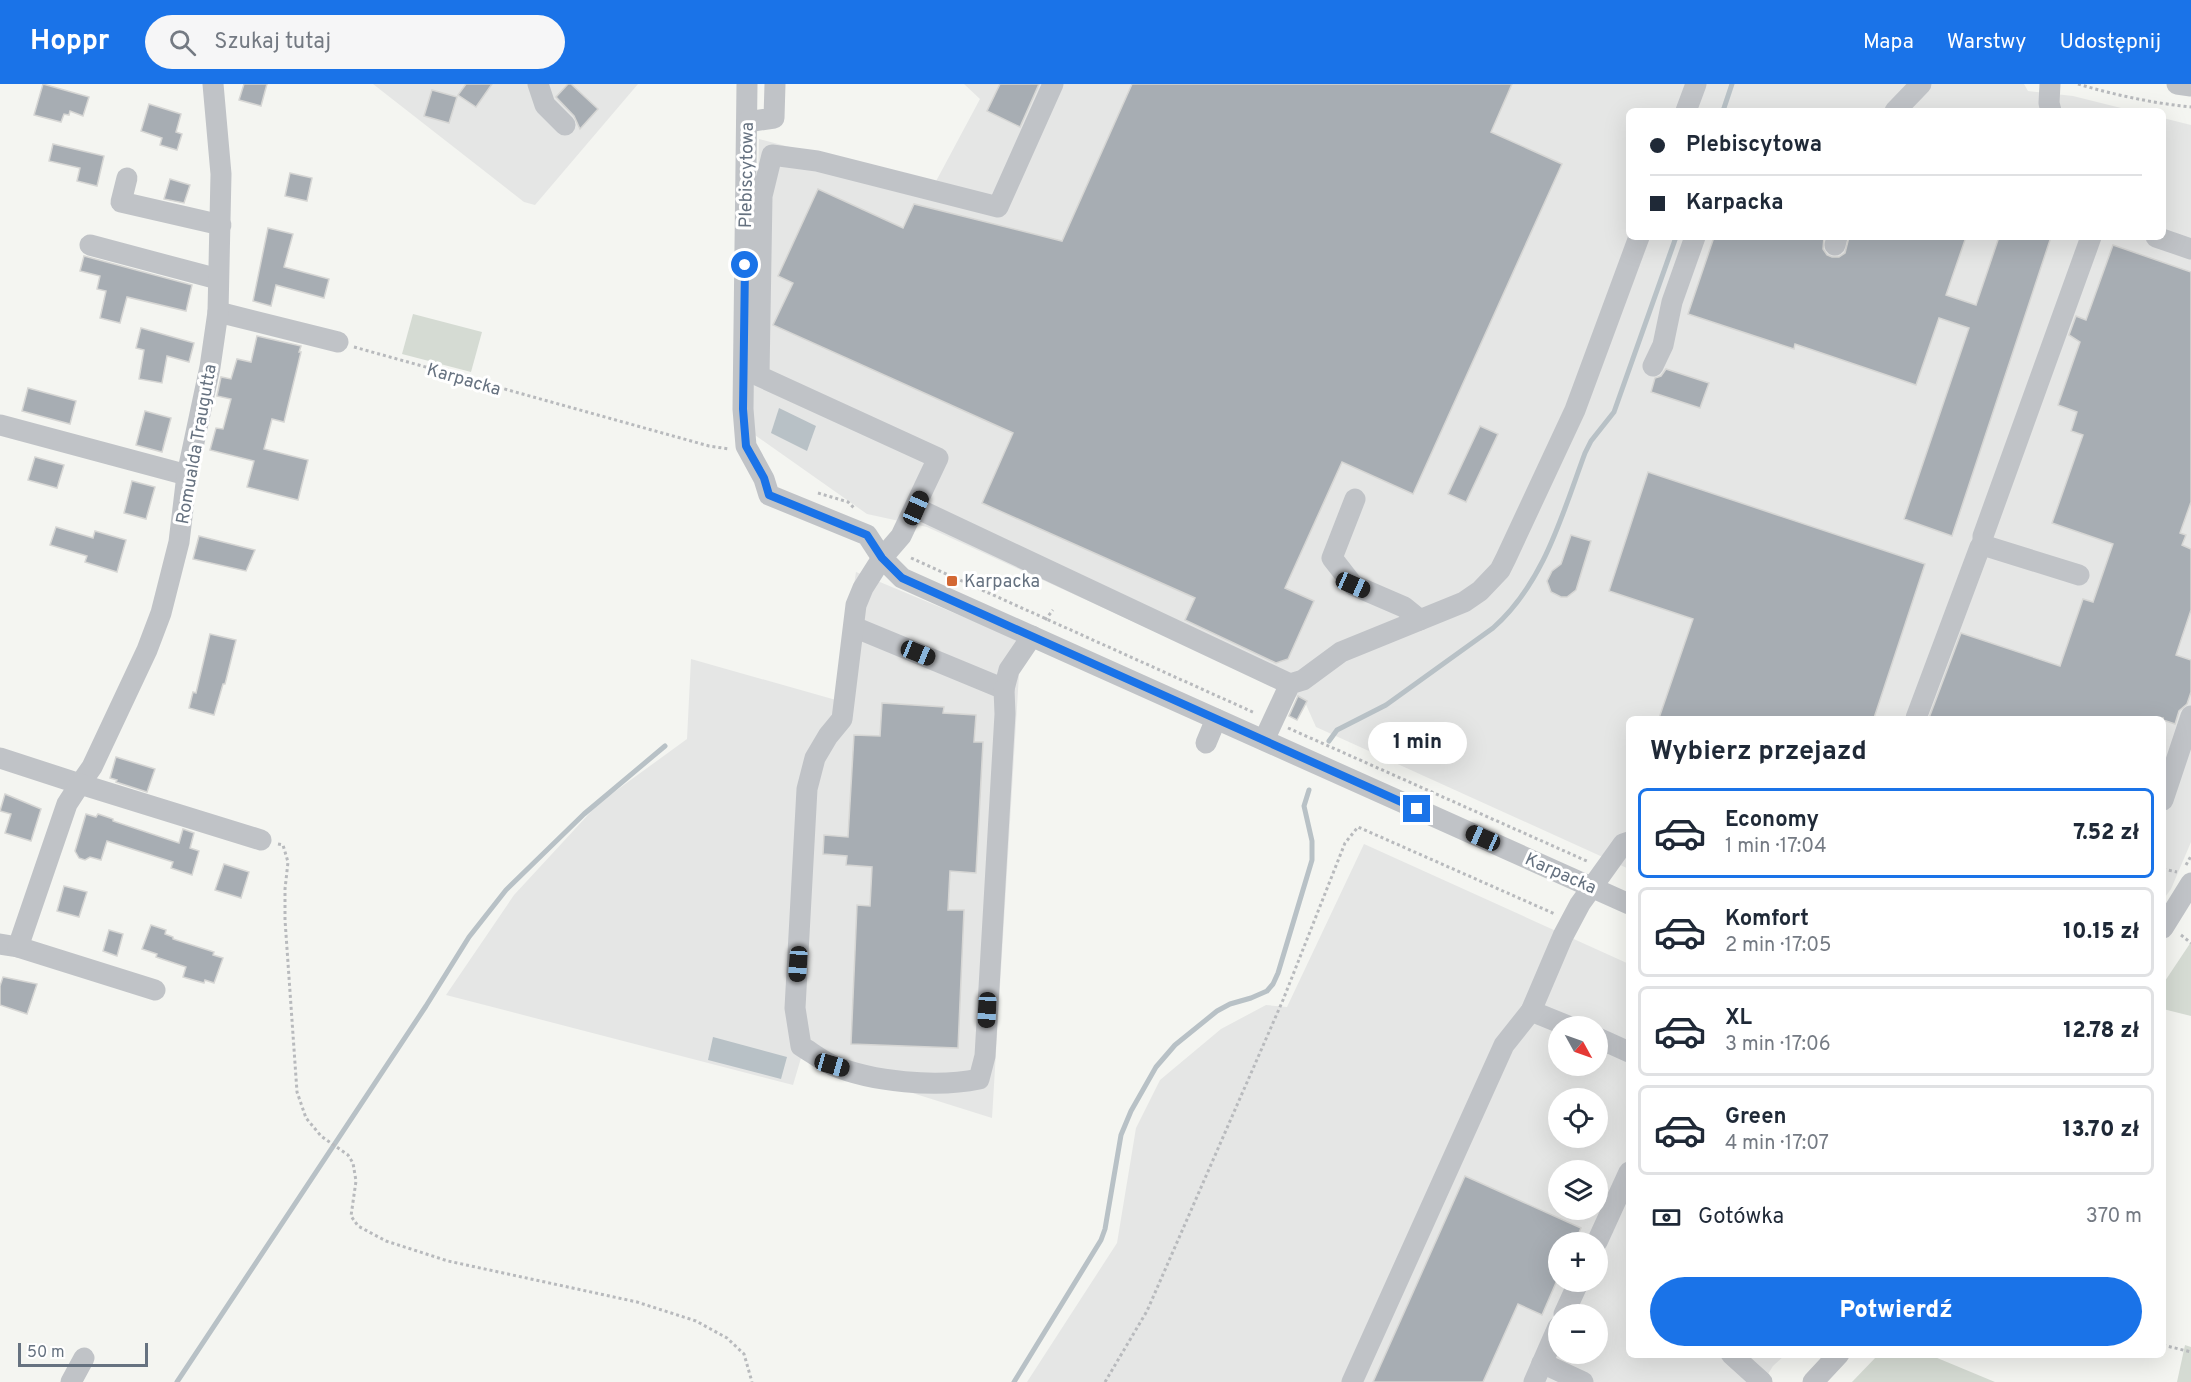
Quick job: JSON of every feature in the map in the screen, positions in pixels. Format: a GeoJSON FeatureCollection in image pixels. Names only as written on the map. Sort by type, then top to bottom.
{"type":"FeatureCollection","features":[{"type":"Feature","properties":{"kind":"street","name":"Romualda Traugutta"},"geometry":{"type":"LineString","coordinates":[[154,990],[9,946],[67,804],[92,767],[147,650],[161,613],[179,542],[187,475],[210,367],[218,312],[221,174],[213,84]]}},
{"type":"Feature","properties":{"kind":"street"},"geometry":{"type":"LineString","coordinates":[[538,84],[545,105],[565,125]]}},
{"type":"Feature","properties":{"kind":"street","name":"Plebiscytowa"},"geometry":{"type":"LineString","coordinates":[[746,446],[743,409],[747,84]]}},
{"type":"Feature","properties":{"kind":"street"},"geometry":{"type":"LineString","coordinates":[[747,122],[774,118],[775,84]]}},
{"type":"Feature","properties":{"kind":"street"},"geometry":{"type":"LineString","coordinates":[[1032,636],[1009,670],[1004,689],[1004,726],[985,1056],[979,1079],[958,1083],[882,1079],[832,1065],[801,1046],[795,1008],[807,789],[815,758],[828,736],[842,719],[856,605],[882,558],[901,536],[938,458],[759,376],[762,196],[772,155],[817,161],[998,207],[1053,84]]}},
{"type":"Feature","properties":{"kind":"street"},"geometry":{"type":"LineString","coordinates":[[1687,108],[1696,84]]}},
{"type":"Feature","properties":{"kind":"street"},"geometry":{"type":"LineString","coordinates":[[1898,108],[1922,84]]}},
{"type":"Feature","properties":{"kind":"street"},"geometry":{"type":"LineString","coordinates":[[2050,84],[2050,108]]}},
{"type":"Feature","properties":{"kind":"street"},"geometry":{"type":"LineString","coordinates":[[2177,84],[2191,86]]}},
{"type":"Feature","properties":{"kind":"street"},"geometry":{"type":"LineString","coordinates":[[127,178],[121,202],[221,225]]}},
{"type":"Feature","properties":{"kind":"street"},"geometry":{"type":"LineString","coordinates":[[916,508],[1290,684],[1303,680],[1341,652],[1464,602],[1480,591],[1500,570],[1575,410],[1638,240]]}},
{"type":"Feature","properties":{"kind":"street"},"geometry":{"type":"LineString","coordinates":[[1653,366],[1663,345],[1672,302],[1694,240]]}},
{"type":"Feature","properties":{"kind":"street"},"geometry":{"type":"LineString","coordinates":[[1917,716],[1983,543],[1983,536],[2090,240]]}},
{"type":"Feature","properties":{"kind":"street"},"geometry":{"type":"LineString","coordinates":[[2165,240],[2191,249]]}},
{"type":"Feature","properties":{"kind":"street"},"geometry":{"type":"LineString","coordinates":[[90,245],[218,279]]}},
{"type":"Feature","properties":{"kind":"street"},"geometry":{"type":"LineString","coordinates":[[218,312],[338,342]]}},
{"type":"Feature","properties":{"kind":"street"},"geometry":{"type":"LineString","coordinates":[[0,425],[187,475]]}},
{"type":"Feature","properties":{"kind":"street","name":"Karpacka"},"geometry":{"type":"LineString","coordinates":[[746,446],[764,478],[769,495],[867,535],[882,558],[902,578],[1626,903]]}},
{"type":"Feature","properties":{"kind":"street"},"geometry":{"type":"LineString","coordinates":[[1356,499],[1332,558],[1353,585],[1404,607],[1419,620]]}},
{"type":"Feature","properties":{"kind":"street"},"geometry":{"type":"LineString","coordinates":[[1983,543],[1989,547],[2079,574]]}},
{"type":"Feature","properties":{"kind":"street"},"geometry":{"type":"LineString","coordinates":[[854,627],[1004,689]]}},
{"type":"Feature","properties":{"kind":"street"},"geometry":{"type":"LineString","coordinates":[[1264,740],[1290,684]]}},
{"type":"Feature","properties":{"kind":"street"},"geometry":{"type":"LineString","coordinates":[[2166,791],[2191,716]]}},
{"type":"Feature","properties":{"kind":"street"},"geometry":{"type":"LineString","coordinates":[[1206,743],[1216,719]]}},
{"type":"Feature","properties":{"kind":"street"},"geometry":{"type":"LineString","coordinates":[[0,758],[261,840]]}},
{"type":"Feature","properties":{"kind":"street"},"geometry":{"type":"LineString","coordinates":[[1352,1382],[1504,1045],[1531,1011],[1571,919],[1623,844],[1626,843]]}},
{"type":"Feature","properties":{"kind":"street"},"geometry":{"type":"LineString","coordinates":[[2166,921],[2186,878]]}},
{"type":"Feature","properties":{"kind":"street"},"geometry":{"type":"LineString","coordinates":[[1531,1011],[1548,1018]]}},
{"type":"Feature","properties":{"kind":"street"},"geometry":{"type":"LineString","coordinates":[[1608,1043],[1626,1051]]}},
{"type":"Feature","properties":{"kind":"street"},"geometry":{"type":"LineString","coordinates":[[1602,1232],[1626,1179]]}},
{"type":"Feature","properties":{"kind":"street"},"geometry":{"type":"LineString","coordinates":[[1548,1350],[1538,1372],[1583,1382]]}},
{"type":"Feature","properties":{"kind":"street"},"geometry":{"type":"LineString","coordinates":[[71,1382],[84,1358]]}},
{"type":"Feature","properties":{"kind":"street"},"geometry":{"type":"LineString","coordinates":[[1735,1358],[1762,1382]]}},
{"type":"Feature","properties":{"kind":"street"},"geometry":{"type":"LineString","coordinates":[[1814,1382],[1835,1358]]}},
{"type":"Feature","properties":{"kind":"path"},"geometry":{"type":"LineString","coordinates":[[2078,84],[2115,95],[2191,107]]}},
{"type":"Feature","properties":{"kind":"path","name":"Karpacka"},"geometry":{"type":"LineString","coordinates":[[338,342],[709,446]]}},
{"type":"Feature","properties":{"kind":"path"},"geometry":{"type":"LineString","coordinates":[[848,502],[854,506]]}},
{"type":"Feature","properties":{"kind":"path"},"geometry":{"type":"LineString","coordinates":[[1105,1382],[1147,1311],[1283,1000],[1345,843],[1358,827],[1546,911],[1571,919]]}},
{"type":"Feature","properties":{"kind":"path"},"geometry":{"type":"LineString","coordinates":[[261,840],[284,845],[288,862],[285,920],[297,1092],[306,1118],[321,1136],[348,1155],[353,1163],[356,1181],[351,1216],[358,1226],[386,1241],[448,1261],[637,1302],[696,1321],[727,1338],[744,1354],[752,1382]]}},
{"type":"Feature","properties":{"kind":"path"},"geometry":{"type":"LineString","coordinates":[[2166,870],[2186,878]]}},
{"type":"Feature","properties":{"kind":"path"},"geometry":{"type":"LineString","coordinates":[[2166,1346],[2191,1352]]}},
{"type":"Feature","properties":{"kind":"shaded area"},"geometry":{"type":"Polygon","coordinates":[[[373,84],[638,84],[535,205],[524,202],[373,84]]]}},
{"type":"Feature","properties":{"kind":"shaded area"},"geometry":{"type":"Polygon","coordinates":[[[964,84],[2024,84],[2028,91],[2073,96],[2121,108],[1626,108],[1626,240],[2166,240],[2166,119],[2191,125],[2191,842],[2171,889],[2166,896],[2166,716],[1626,716],[1626,868],[1316,727],[1304,700],[927,527],[867,514],[752,433],[759,139],[934,185],[980,99],[964,84]]]}},
{"type":"Feature","properties":{"kind":"shaded area"},"geometry":{"type":"Polygon","coordinates":[[[413,314],[482,332],[471,372],[402,354],[413,314]]]}},
{"type":"Feature","properties":{"kind":"shaded area"},"geometry":{"type":"Polygon","coordinates":[[[779,408],[816,426],[807,451],[771,433],[779,408]]]}},
{"type":"Feature","properties":{"kind":"shaded area"},"geometry":{"type":"Polygon","coordinates":[[[856,572],[1021,641],[992,1118],[801,1058],[793,1085],[446,995],[514,895],[599,803],[687,739],[691,659],[836,700],[856,572]]]}},
{"type":"Feature","properties":{"kind":"shaded area"},"geometry":{"type":"Polygon","coordinates":[[[1364,844],[1626,963],[1626,1358],[1782,1358],[1773,1366],[1763,1382],[1027,1382],[1117,1243],[1136,1128],[1160,1080],[1221,1029],[1266,1005],[1287,1007],[1364,844]]]}},
{"type":"Feature","properties":{"kind":"shaded area"},"geometry":{"type":"Polygon","coordinates":[[[2191,942],[2191,1016],[2166,1010],[2166,980],[2191,942]]]}},
{"type":"Feature","properties":{"kind":"shaded area"},"geometry":{"type":"Polygon","coordinates":[[[713,1037],[787,1057],[781,1079],[708,1060],[713,1037]]]}},
{"type":"Feature","properties":{"kind":"shaded area"},"geometry":{"type":"Polygon","coordinates":[[[2185,1345],[2191,1347],[2191,1382],[2177,1382],[2185,1345]]]}},
{"type":"Feature","properties":{"kind":"shaded area"},"geometry":{"type":"Polygon","coordinates":[[[1875,1358],[1937,1358],[1995,1382],[1852,1382],[1875,1358]]]}},
{"type":"Feature","properties":{"kind":"building"},"geometry":{"type":"Polygon","coordinates":[[[43,84],[89,97],[83,116],[70,111],[69,115],[64,114],[61,122],[34,115],[43,84]]]}},
{"type":"Feature","properties":{"kind":"building"},"geometry":{"type":"Polygon","coordinates":[[[244,84],[267,84],[261,106],[239,100],[244,84]]]}},
{"type":"Feature","properties":{"kind":"building"},"geometry":{"type":"Polygon","coordinates":[[[466,84],[492,84],[476,107],[458,95],[466,84]]]}},
{"type":"Feature","properties":{"kind":"building"},"geometry":{"type":"Polygon","coordinates":[[[568,84],[571,84],[598,109],[580,129],[574,116],[556,97],[568,84]]]}},
{"type":"Feature","properties":{"kind":"building"},"geometry":{"type":"Polygon","coordinates":[[[1000,84],[1039,84],[1020,127],[987,111],[1000,84]]]}},
{"type":"Feature","properties":{"kind":"building"},"geometry":{"type":"Polygon","coordinates":[[[1132,84],[1512,84],[1491,132],[1562,164],[1413,494],[1342,462],[1285,588],[1314,601],[1288,659],[1276,663],[1185,620],[1195,598],[982,503],[1013,433],[773,325],[793,283],[778,276],[818,189],[903,228],[914,204],[1062,241],[1132,84]]]}},
{"type":"Feature","properties":{"kind":"building"},"geometry":{"type":"Polygon","coordinates":[[[432,90],[457,97],[449,123],[424,116],[432,90]]]}},
{"type":"Feature","properties":{"kind":"building"},"geometry":{"type":"Polygon","coordinates":[[[149,104],[181,114],[176,132],[182,134],[177,150],[160,145],[162,138],[141,131],[149,104]]]}},
{"type":"Feature","properties":{"kind":"building"},"geometry":{"type":"Polygon","coordinates":[[[53,144],[104,156],[97,186],[77,181],[80,168],[49,161],[53,144]]]}},
{"type":"Feature","properties":{"kind":"building"},"geometry":{"type":"Polygon","coordinates":[[[290,173],[312,178],[307,201],[285,196],[290,173]]]}},
{"type":"Feature","properties":{"kind":"building"},"geometry":{"type":"Polygon","coordinates":[[[170,179],[190,185],[184,203],[164,199],[170,179]]]}},
{"type":"Feature","properties":{"kind":"building"},"geometry":{"type":"Polygon","coordinates":[[[268,228],[293,234],[284,267],[329,279],[324,298],[276,285],[271,306],[253,301],[268,228]]]}},
{"type":"Feature","properties":{"kind":"building"},"geometry":{"type":"Polygon","coordinates":[[[1713,240],[1824,240],[1823,249],[1827,255],[1839,257],[1845,253],[1848,240],[1965,240],[1946,295],[1976,305],[1998,240],[2050,240],[1952,536],[1904,519],[1969,328],[1939,318],[1916,385],[1795,344],[1794,349],[1688,314],[1713,240]]]}},
{"type":"Feature","properties":{"kind":"building"},"geometry":{"type":"Polygon","coordinates":[[[2113,245],[2191,272],[2191,502],[2180,533],[2186,535],[2182,545],[2191,549],[2191,610],[2176,655],[2191,660],[2191,692],[2187,704],[2179,711],[2175,724],[2166,721],[2166,716],[1930,716],[1961,633],[2060,666],[2083,599],[2093,602],[2113,544],[2052,523],[2083,435],[2071,431],[2077,412],[2058,405],[2080,342],[2069,335],[2076,316],[2086,320],[2113,245]]]}},
{"type":"Feature","properties":{"kind":"building"},"geometry":{"type":"Polygon","coordinates":[[[84,256],[192,285],[186,311],[127,297],[120,323],[100,318],[106,291],[97,289],[100,276],[80,271],[84,256]]]}},
{"type":"Feature","properties":{"kind":"building"},"geometry":{"type":"Polygon","coordinates":[[[141,328],[194,343],[189,362],[167,356],[162,383],[139,379],[144,350],[136,348],[141,328]]]}},
{"type":"Feature","properties":{"kind":"building"},"geometry":{"type":"Polygon","coordinates":[[[257,336],[301,346],[284,422],[272,419],[264,449],[308,460],[298,500],[247,487],[254,461],[210,450],[216,428],[223,429],[231,399],[217,396],[221,377],[231,379],[237,359],[251,362],[257,336]]]}},
{"type":"Feature","properties":{"kind":"building"},"geometry":{"type":"Polygon","coordinates":[[[1666,369],[1709,383],[1700,408],[1651,392],[1655,378],[1661,376],[1666,369]]]}},
{"type":"Feature","properties":{"kind":"building"},"geometry":{"type":"Polygon","coordinates":[[[28,388],[76,401],[70,424],[22,411],[28,388]]]}},
{"type":"Feature","properties":{"kind":"building"},"geometry":{"type":"Polygon","coordinates":[[[145,411],[171,418],[162,452],[136,445],[145,411]]]}},
{"type":"Feature","properties":{"kind":"building"},"geometry":{"type":"Polygon","coordinates":[[[1480,426],[1498,434],[1466,502],[1448,494],[1480,426]]]}},
{"type":"Feature","properties":{"kind":"building"},"geometry":{"type":"Polygon","coordinates":[[[35,457],[64,465],[57,488],[28,480],[35,457]]]}},
{"type":"Feature","properties":{"kind":"building"},"geometry":{"type":"Polygon","coordinates":[[[1648,472],[1925,564],[1875,716],[1660,716],[1693,619],[1609,591],[1648,472]]]}},
{"type":"Feature","properties":{"kind":"building"},"geometry":{"type":"Polygon","coordinates":[[[132,481],[155,487],[146,519],[124,513],[132,481]]]}},
{"type":"Feature","properties":{"kind":"building"},"geometry":{"type":"Polygon","coordinates":[[[56,527],[93,538],[95,531],[126,540],[117,572],[85,562],[87,556],[50,545],[56,527]]]}},
{"type":"Feature","properties":{"kind":"building"},"geometry":{"type":"Polygon","coordinates":[[[1571,535],[1591,541],[1576,590],[1567,597],[1561,597],[1551,592],[1547,581],[1552,571],[1561,564],[1571,535]]]}},
{"type":"Feature","properties":{"kind":"building"},"geometry":{"type":"Polygon","coordinates":[[[199,536],[255,550],[246,571],[193,559],[199,536]]]}},
{"type":"Feature","properties":{"kind":"building"},"geometry":{"type":"Polygon","coordinates":[[[210,634],[236,640],[225,684],[223,684],[214,715],[189,708],[193,692],[196,693],[210,634]]]}},
{"type":"Feature","properties":{"kind":"building"},"geometry":{"type":"Polygon","coordinates":[[[1298,696],[1307,701],[1297,720],[1289,716],[1298,696]]]}},
{"type":"Feature","properties":{"kind":"building"},"geometry":{"type":"Polygon","coordinates":[[[882,703],[944,707],[943,713],[976,715],[974,742],[983,742],[976,873],[950,871],[948,910],[964,910],[958,1048],[851,1044],[857,905],[870,906],[872,867],[846,865],[847,856],[823,854],[824,835],[848,837],[854,735],[880,736],[882,703]]]}},
{"type":"Feature","properties":{"kind":"building"},"geometry":{"type":"Polygon","coordinates":[[[116,757],[155,769],[147,792],[110,778],[116,757]]]}},
{"type":"Feature","properties":{"kind":"building"},"geometry":{"type":"Polygon","coordinates":[[[5,794],[41,809],[31,841],[5,833],[11,814],[0,811],[5,794]]]}},
{"type":"Feature","properties":{"kind":"building"},"geometry":{"type":"Polygon","coordinates":[[[86,814],[96,817],[98,814],[179,843],[183,829],[194,833],[190,848],[199,851],[192,875],[171,868],[173,862],[107,841],[101,860],[90,857],[85,860],[79,858],[75,851],[86,814]]]}},
{"type":"Feature","properties":{"kind":"building"},"geometry":{"type":"Polygon","coordinates":[[[224,864],[249,872],[241,898],[215,890],[224,864]]]}},
{"type":"Feature","properties":{"kind":"building"},"geometry":{"type":"Polygon","coordinates":[[[64,886],[87,892],[79,917],[57,911],[64,886]]]}},
{"type":"Feature","properties":{"kind":"building"},"geometry":{"type":"Polygon","coordinates":[[[151,925],[166,930],[165,934],[173,939],[214,952],[213,955],[223,958],[214,983],[205,980],[204,983],[183,977],[186,967],[156,957],[157,954],[142,949],[151,925]]]}},
{"type":"Feature","properties":{"kind":"building"},"geometry":{"type":"Polygon","coordinates":[[[109,930],[123,934],[117,956],[103,951],[109,930]]]}},
{"type":"Feature","properties":{"kind":"building"},"geometry":{"type":"Polygon","coordinates":[[[3,977],[37,984],[27,1014],[0,1005],[0,986],[3,977]]]}},
{"type":"Feature","properties":{"kind":"building"},"geometry":{"type":"Polygon","coordinates":[[[1465,1176],[1548,1213],[1548,1220],[1563,1220],[1581,1228],[1579,1232],[1548,1232],[1548,1292],[1552,1292],[1542,1315],[1518,1304],[1483,1382],[1373,1382],[1465,1176]]]}},
{"type":"Feature","properties":{"kind":"waterway"},"geometry":{"type":"LineString","coordinates":[[1724,108],[1732,84]]}},
{"type":"Feature","properties":{"kind":"waterway"},"geometry":{"type":"LineString","coordinates":[[1329,741],[1337,730],[1386,705],[1493,628],[1526,590],[1550,547],[1585,453],[1591,441],[1614,412],[1675,240]]}},
{"type":"Feature","properties":{"kind":"waterway"},"geometry":{"type":"LineString","coordinates":[[177,1382],[426,1006],[469,937],[506,890],[584,814],[665,746]]}},
{"type":"Feature","properties":{"kind":"waterway"},"geometry":{"type":"LineString","coordinates":[[1014,1382],[1101,1240],[1105,1229],[1121,1135],[1131,1111],[1156,1067],[1175,1045],[1217,1011],[1267,991],[1273,984],[1312,860],[1312,841],[1304,806],[1309,790]]}},
{"type":"Feature","properties":{"kind":"place","name":"Karpacka"},"geometry":{"type":"Point","coordinates":[952,581]}},
{"type":"Feature","properties":{"kind":"route"},"geometry":{"type":"LineString","coordinates":[[745,265],[743,409],[746,446],[751,459],[764,478],[769,495],[867,535],[882,558],[902,578],[1417,809]]}}]}
